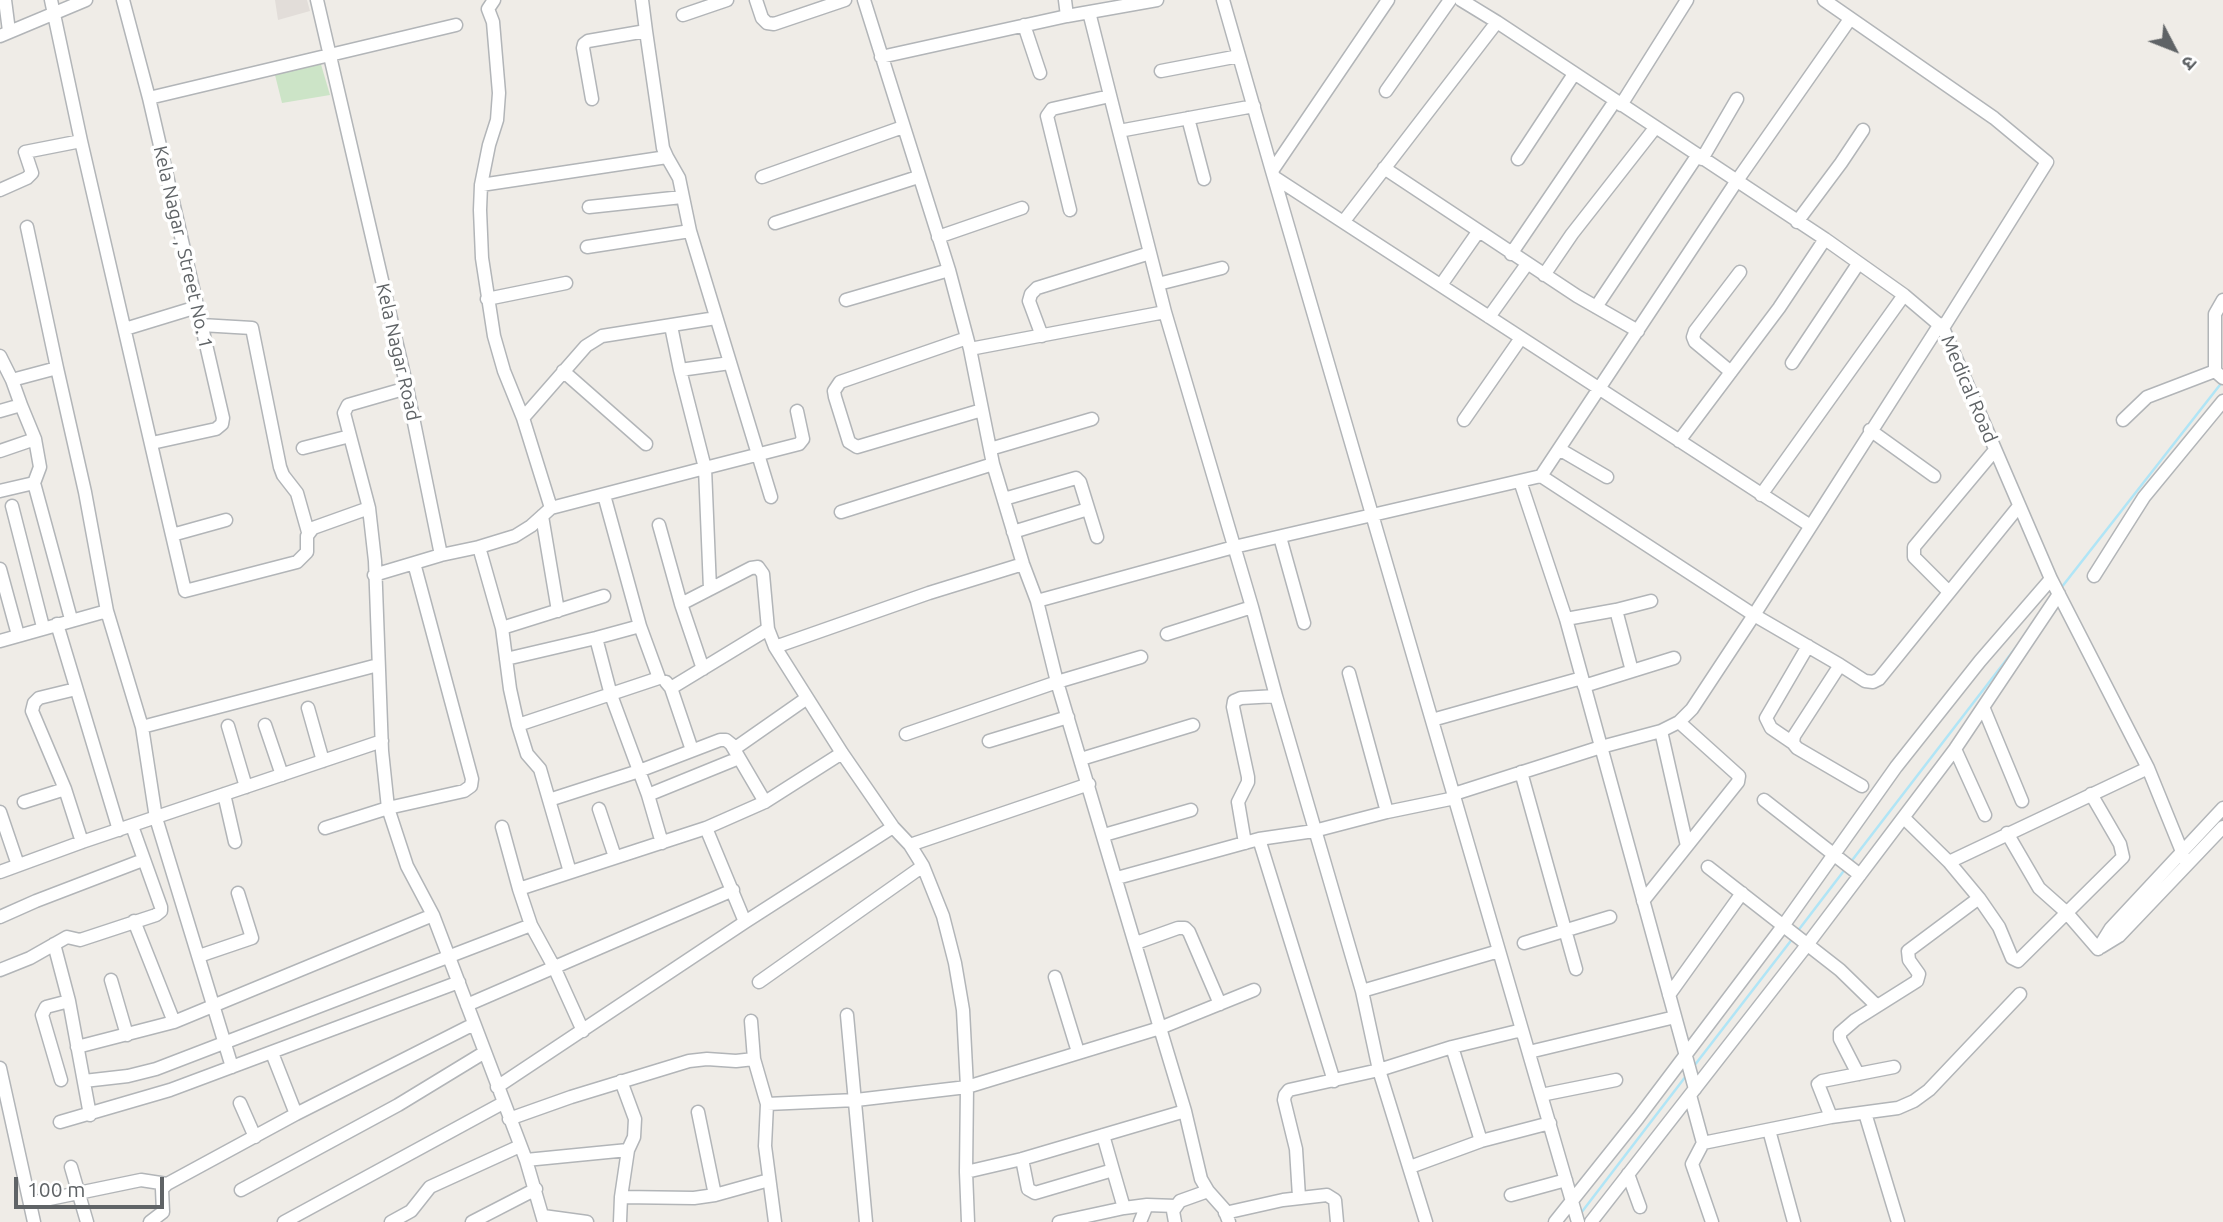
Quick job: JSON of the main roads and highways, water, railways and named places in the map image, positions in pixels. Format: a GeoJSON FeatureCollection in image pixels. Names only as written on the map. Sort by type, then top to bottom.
{"type":"FeatureCollection","features":[{"type":"Feature","properties":{"kind":"waterway"},"geometry":{"type":"LineString","coordinates":[[2061,588],[2223,381]]}},
{"type":"Feature","properties":{"kind":"waterway"},"geometry":{"type":"LineString","coordinates":[[1850,863],[2017,646]]}},
{"type":"Feature","properties":{"kind":"waterway"},"geometry":{"type":"LineString","coordinates":[[1797,932],[1846,868]]}},
{"type":"Feature","properties":{"kind":"waterway"},"geometry":{"type":"LineString","coordinates":[[1694,1066],[1793,938]]}},
{"type":"Feature","properties":{"kind":"waterway"},"geometry":{"type":"LineString","coordinates":[[1581,1213],[1686,1076]]}}]}
